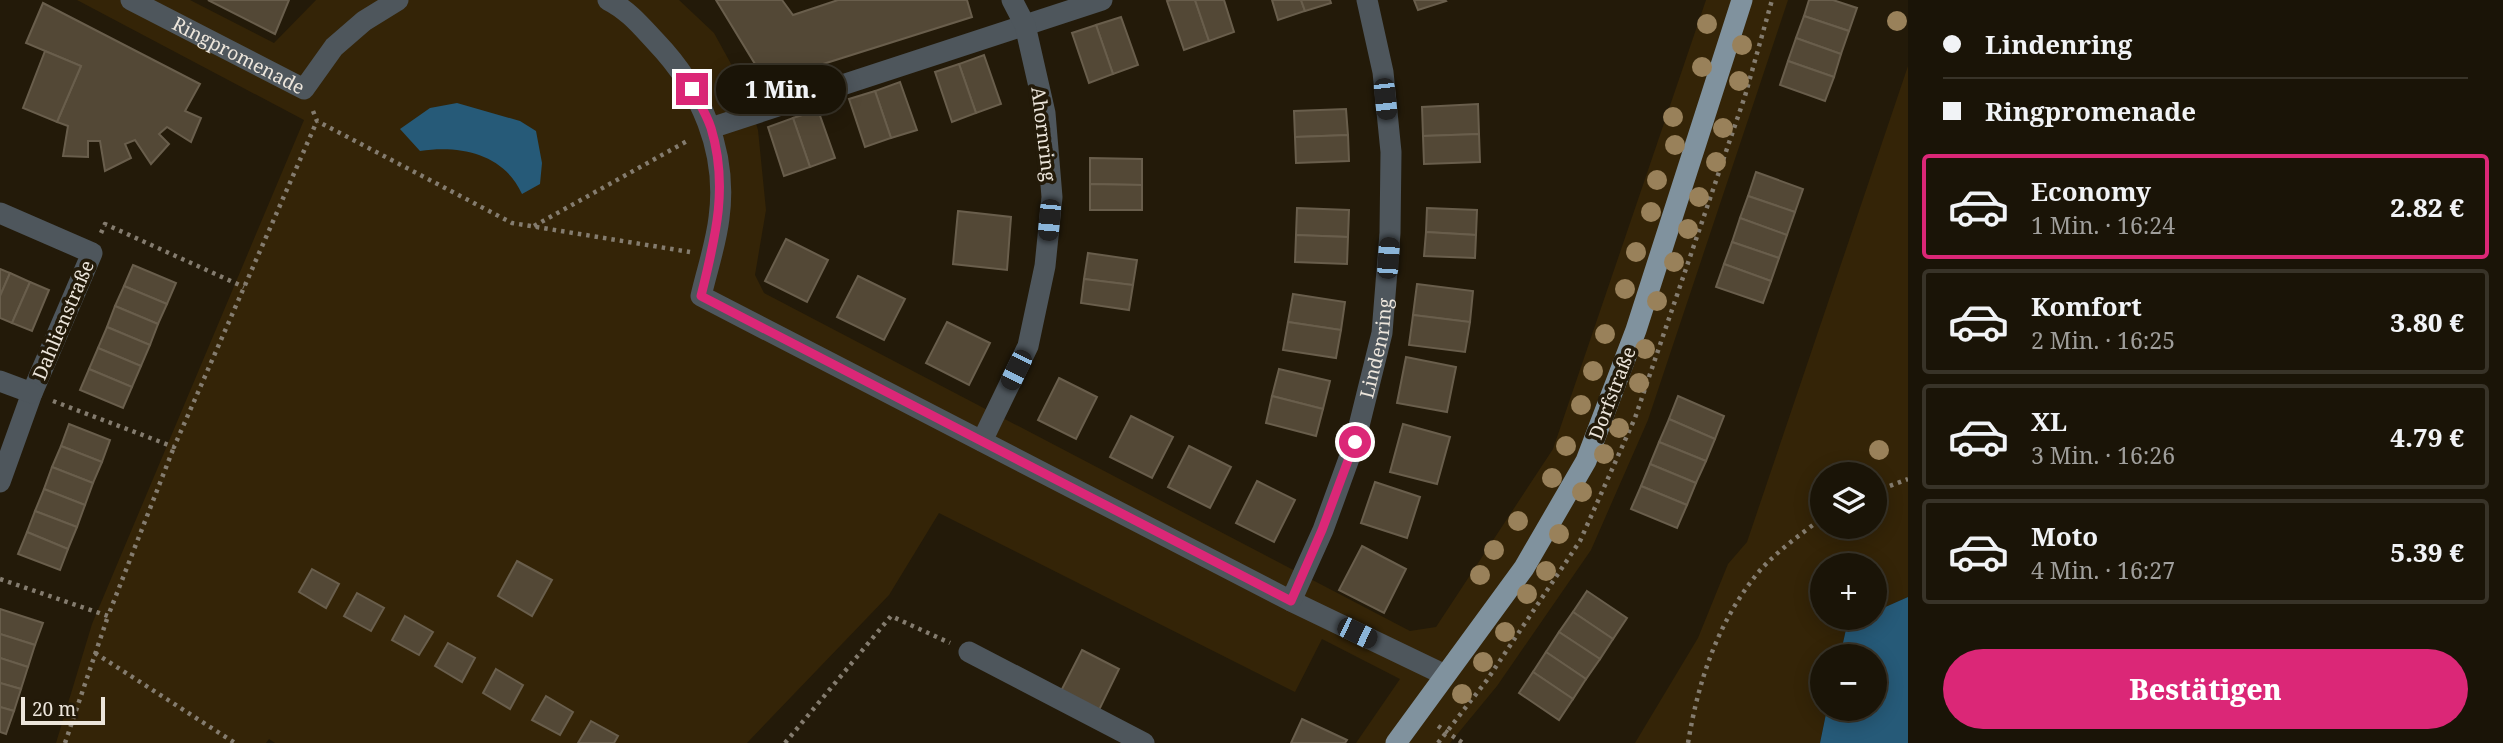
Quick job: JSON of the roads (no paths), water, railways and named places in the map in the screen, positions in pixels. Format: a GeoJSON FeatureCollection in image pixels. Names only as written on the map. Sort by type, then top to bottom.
{"type":"FeatureCollection","features":[{"type":"Feature","properties":{"kind":"main road","name":"Dorfstraße"},"geometry":{"type":"LineString","coordinates":[[1396,743],[1524,568],[1586,461],[1636,330],[1742,0]]}},
{"type":"Feature","properties":{"kind":"street","name":"Ringpromenade"},"geometry":{"type":"LineString","coordinates":[[131,0],[304,89],[334,47],[364,21],[398,0]]}},
{"type":"Feature","properties":{"kind":"street","name":"Ahornring"},"geometry":{"type":"LineString","coordinates":[[982,441],[1028,346],[1045,266],[1052,197],[1045,113],[1025,25],[1012,0]]}},
{"type":"Feature","properties":{"kind":"street"},"geometry":{"type":"LineString","coordinates":[[711,128],[1102,0]]}},
{"type":"Feature","properties":{"kind":"street","name":"Lindenring"},"geometry":{"type":"LineString","coordinates":[[1291,601],[1322,530],[1355,442],[1382,333],[1390,233],[1391,152],[1382,72],[1367,0]]}},
{"type":"Feature","properties":{"kind":"street"},"geometry":{"type":"LineString","coordinates":[[620,2],[667,54],[692,89],[711,128],[719,170],[720,216],[701,296],[1291,601],[1444,675]]}},
{"type":"Feature","properties":{"kind":"street","name":"Dahlienstraße"},"geometry":{"type":"LineString","coordinates":[[0,213],[92,253],[32,393],[0,482]]}},
{"type":"Feature","properties":{"kind":"street"},"geometry":{"type":"LineString","coordinates":[[0,381],[32,393]]}},
{"type":"Feature","properties":{"kind":"street"},"geometry":{"type":"LineString","coordinates":[[969,652],[1144,743]]}},
{"type":"Feature","properties":{"kind":"water"},"geometry":{"type":"Polygon","coordinates":[[[457,103],[520,121],[536,131],[542,163],[540,184],[522,194],[514,180],[493,161],[466,151],[420,151],[400,129],[430,108],[457,103]]]}},
{"type":"Feature","properties":{"kind":"water"},"geometry":{"type":"Polygon","coordinates":[[[1908,597],[1908,743],[1820,743],[1825,721],[1887,721],[1887,644],[1843,644],[1846,630],[1887,630],[1887,606],[1908,597]]]}}]}
